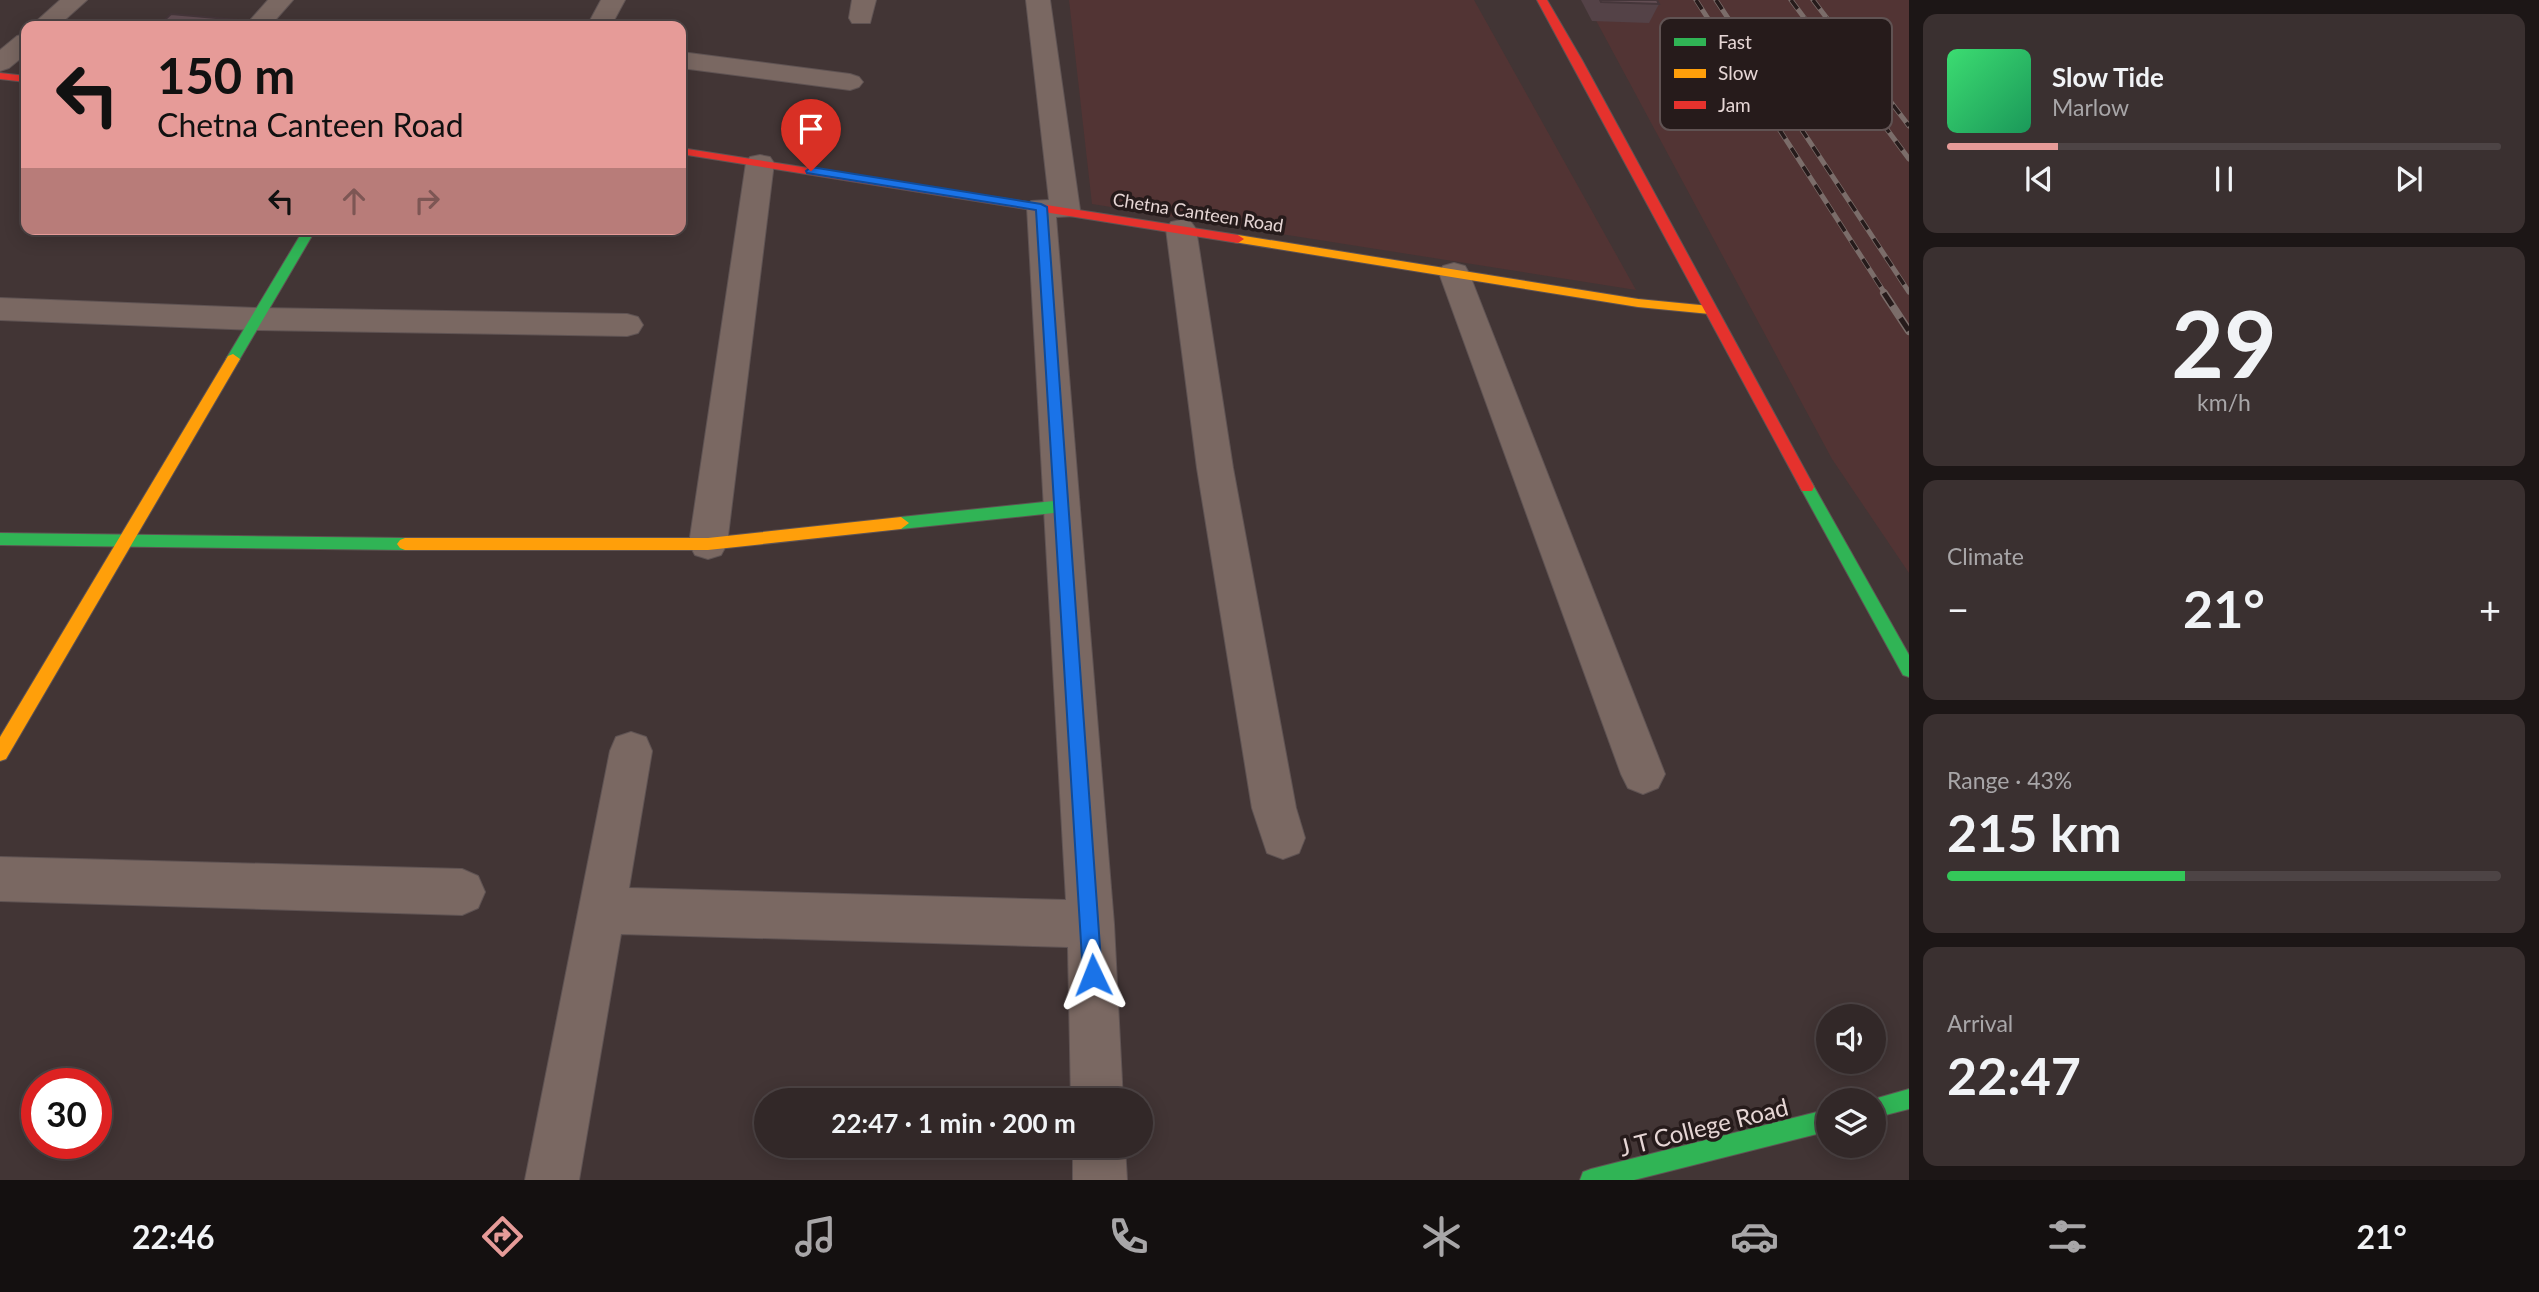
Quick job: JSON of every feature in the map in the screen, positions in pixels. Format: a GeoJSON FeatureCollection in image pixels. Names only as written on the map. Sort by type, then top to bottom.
{"type":"FeatureCollection","features":[{"type":"Feature","properties":{"kind":"street"},"geometry":{"type":"LineString","coordinates":[[49,21],[75,0]]}},
{"type":"Feature","properties":{"kind":"street"},"geometry":{"type":"LineString","coordinates":[[262,21],[281,0]]}},
{"type":"Feature","properties":{"kind":"street"},"geometry":{"type":"LineString","coordinates":[[602,21],[613,0]]}},
{"type":"Feature","properties":{"kind":"street"},"geometry":{"type":"LineString","coordinates":[[1038,0],[1053,209],[1063,506],[1091,925],[1097,1088]]}},
{"type":"Feature","properties":{"kind":"street"},"geometry":{"type":"LineString","coordinates":[[1542,0],[1603,106],[1710,310],[1909,670]]}},
{"type":"Feature","properties":{"kind":"street"},"geometry":{"type":"LineString","coordinates":[[0,63],[21,45]]}},
{"type":"Feature","properties":{"kind":"street"},"geometry":{"type":"LineString","coordinates":[[686,61],[850,82]]}},
{"type":"Feature","properties":{"kind":"street"},"geometry":{"type":"LineString","coordinates":[[0,76],[21,78]]}},
{"type":"Feature","properties":{"kind":"street","name":"Chetna Canteen Road"},"geometry":{"type":"LineString","coordinates":[[686,153],[1638,303],[1710,310]]}},
{"type":"Feature","properties":{"kind":"street"},"geometry":{"type":"LineString","coordinates":[[708,544],[760,163]]}},
{"type":"Feature","properties":{"kind":"street"},"geometry":{"type":"LineString","coordinates":[[1181,229],[1217,481],[1275,808],[1283,838]]}},
{"type":"Feature","properties":{"kind":"street"},"geometry":{"type":"LineString","coordinates":[[0,753],[307,235]]}},
{"type":"Feature","properties":{"kind":"street"},"geometry":{"type":"LineString","coordinates":[[1454,273],[1643,774]]}},
{"type":"Feature","properties":{"kind":"street"},"geometry":{"type":"LineString","coordinates":[[0,309],[258,319],[627,325]]}},
{"type":"Feature","properties":{"kind":"street"},"geometry":{"type":"LineString","coordinates":[[0,540],[618,546],[708,544],[1063,506]]}},
{"type":"Feature","properties":{"kind":"street"},"geometry":{"type":"LineString","coordinates":[[552,1180],[631,751]]}},
{"type":"Feature","properties":{"kind":"street"},"geometry":{"type":"LineString","coordinates":[[0,879],[462,892]]}},
{"type":"Feature","properties":{"kind":"street"},"geometry":{"type":"LineString","coordinates":[[601,910],[1091,925]]}},
{"type":"Feature","properties":{"kind":"street"},"geometry":{"type":"LineString","coordinates":[[1886,1105],[1909,1099]]}},
{"type":"Feature","properties":{"kind":"street","name":"J T College Road"},"geometry":{"type":"LineString","coordinates":[[1591,1180],[1816,1123]]}},
{"type":"Feature","properties":{"kind":"street"},"geometry":{"type":"LineString","coordinates":[[1099,1158],[1100,1180]]}},
{"type":"Feature","properties":{"kind":"shaded area"},"geometry":{"type":"Polygon","coordinates":[[[1069,0],[1474,0],[1636,290],[1092,204],[1069,0]]]}},
{"type":"Feature","properties":{"kind":"shaded area"},"geometry":{"type":"Polygon","coordinates":[[[1585,0],[1909,0],[1909,573],[1832,459],[1585,0]]]}},
{"type":"Feature","properties":{"kind":"building"},"geometry":{"type":"Polygon","coordinates":[[[1600,0],[1657,0],[1659,4],[1601,2],[1600,0]]]}},
{"type":"Feature","properties":{"kind":"building"},"geometry":{"type":"Polygon","coordinates":[[[171,14],[239,20],[238,21],[163,21],[171,14]]]}},
{"type":"Feature","properties":{"kind":"railway"},"geometry":{"type":"LineString","coordinates":[[1696,0],[1708,18]]}},
{"type":"Feature","properties":{"kind":"railway"},"geometry":{"type":"LineString","coordinates":[[1716,0],[1728,18]]}},
{"type":"Feature","properties":{"kind":"railway"},"geometry":{"type":"LineString","coordinates":[[1791,0],[1804,18]]}},
{"type":"Feature","properties":{"kind":"railway"},"geometry":{"type":"LineString","coordinates":[[1813,0],[1827,18]]}},
{"type":"Feature","properties":{"kind":"railway"},"geometry":{"type":"LineString","coordinates":[[1892,104],[1909,126]]}},
{"type":"Feature","properties":{"kind":"railway"},"geometry":{"type":"LineString","coordinates":[[1780,130],[1886,295]]}},
{"type":"Feature","properties":{"kind":"railway"},"geometry":{"type":"LineString","coordinates":[[1802,130],[1909,292]]}},
{"type":"Feature","properties":{"kind":"railway"},"geometry":{"type":"LineString","coordinates":[[1887,130],[1909,159]]}},
{"type":"Feature","properties":{"kind":"railway"},"geometry":{"type":"LineString","coordinates":[[1884,293],[1909,331]]}},
{"type":"Feature","properties":{"kind":"traffic: fast"},"geometry":{"type":"LineString","coordinates":[[233,359],[306,235]]}},
{"type":"Feature","properties":{"kind":"traffic: fast"},"geometry":{"type":"LineString","coordinates":[[1807,487],[1909,670]]}},
{"type":"Feature","properties":{"kind":"traffic: fast"},"geometry":{"type":"LineString","coordinates":[[901,523],[1063,506]]}},
{"type":"Feature","properties":{"kind":"traffic: fast"},"geometry":{"type":"LineString","coordinates":[[0,539],[405,544]]}},
{"type":"Feature","properties":{"kind":"traffic: fast"},"geometry":{"type":"LineString","coordinates":[[1886,1105],[1909,1099]]}},
{"type":"Feature","properties":{"kind":"traffic: fast"},"geometry":{"type":"LineString","coordinates":[[1591,1180],[1816,1123]]}},
{"type":"Feature","properties":{"kind":"traffic: slow"},"geometry":{"type":"LineString","coordinates":[[1238,239],[1638,303],[1710,310]]}},
{"type":"Feature","properties":{"kind":"traffic: slow"},"geometry":{"type":"LineString","coordinates":[[0,753],[233,359]]}},
{"type":"Feature","properties":{"kind":"traffic: slow"},"geometry":{"type":"LineString","coordinates":[[405,544],[708,544],[901,523]]}},
{"type":"Feature","properties":{"kind":"traffic: jam"},"geometry":{"type":"LineString","coordinates":[[1542,0],[1807,487]]}},
{"type":"Feature","properties":{"kind":"traffic: jam"},"geometry":{"type":"LineString","coordinates":[[0,76],[21,78]]}},
{"type":"Feature","properties":{"kind":"traffic: jam"},"geometry":{"type":"LineString","coordinates":[[686,152],[1238,239]]}},
{"type":"Feature","properties":{"kind":"route"},"geometry":{"type":"LineString","coordinates":[[811,171],[1041,207],[1093,975]]}}]}
